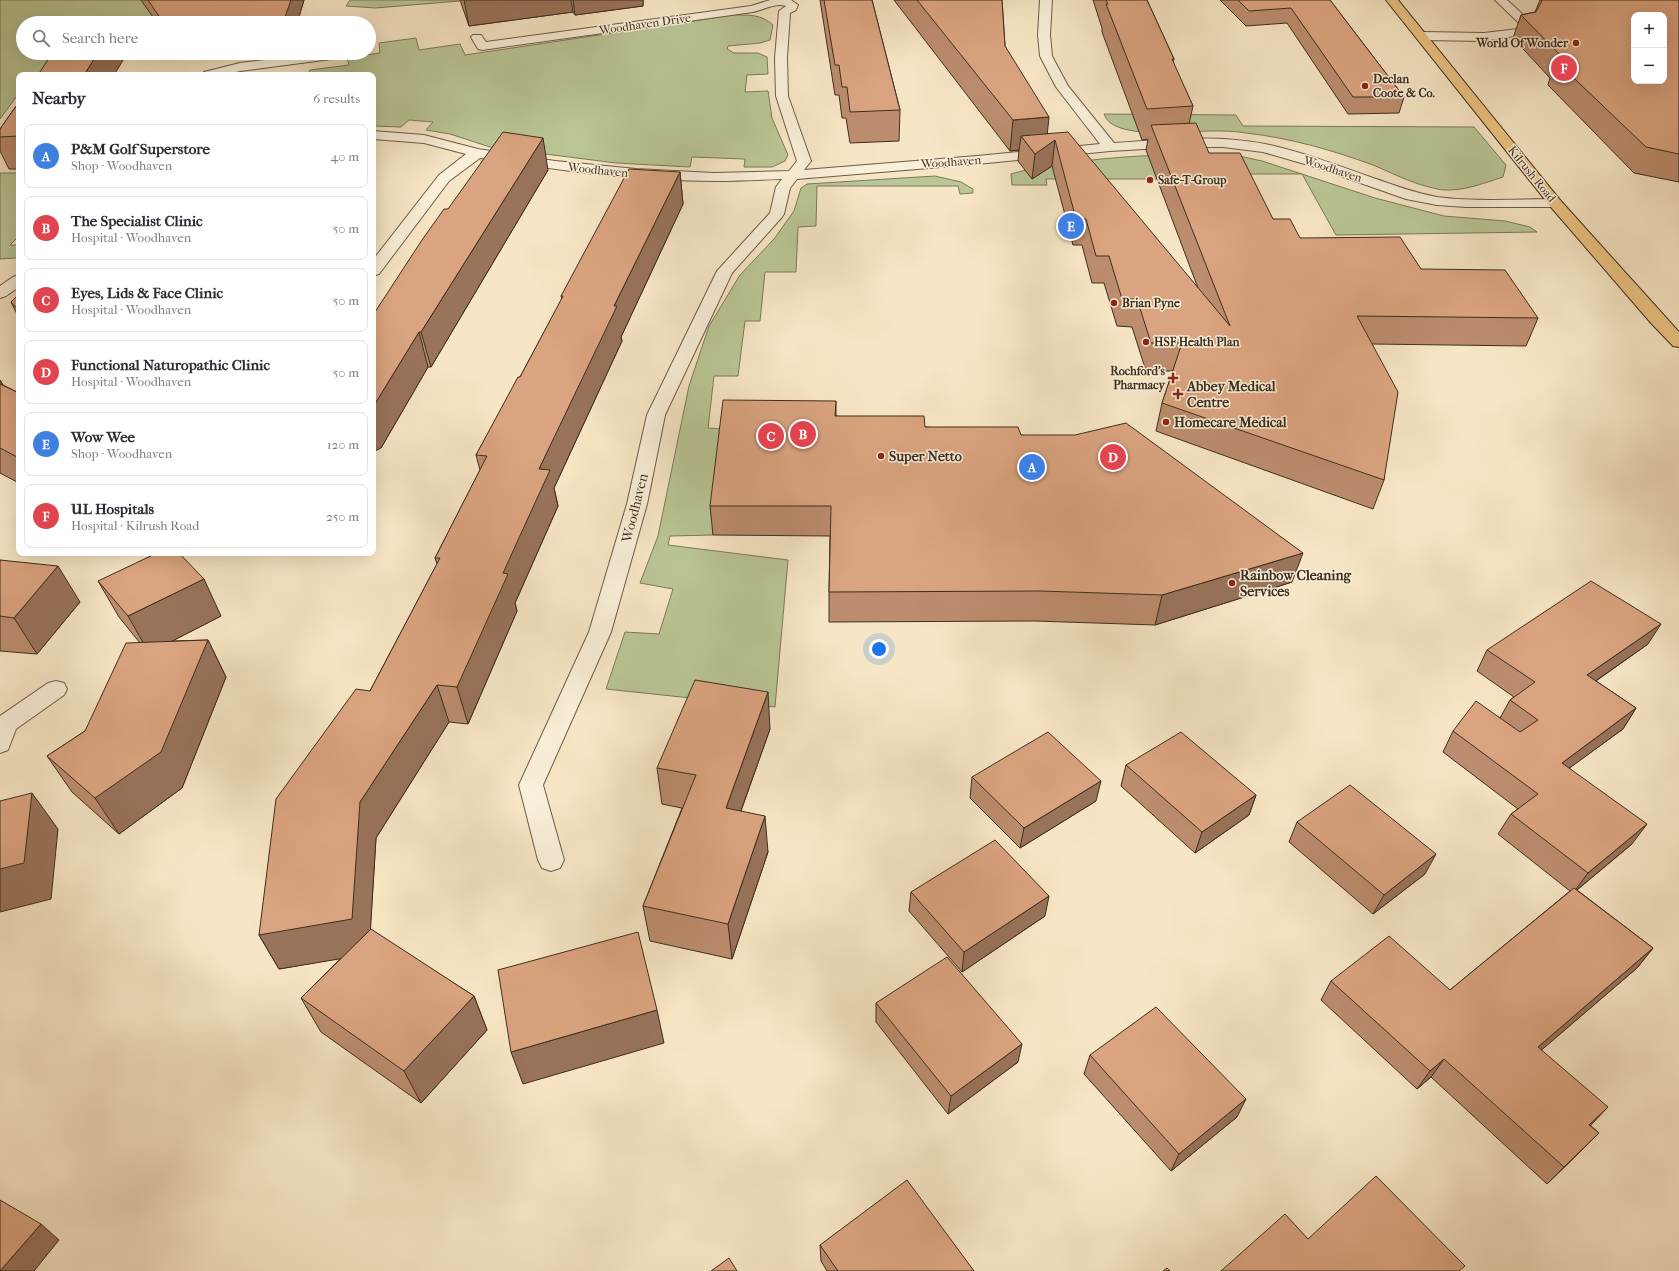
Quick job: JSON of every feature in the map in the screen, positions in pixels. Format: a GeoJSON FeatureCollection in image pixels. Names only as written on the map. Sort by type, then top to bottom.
{"type":"FeatureCollection","features":[{"type":"Feature","properties":{"kind":"main road","name":"Kilrush Road"},"geometry":{"type":"LineString","coordinates":[[1392,0],[1555,203],[1656,320],[1679,342]]}},
{"type":"Feature","properties":{"kind":"street"},"geometry":{"type":"LineString","coordinates":[[1046,0],[1044,35],[1046,56],[1062,87],[1110,147]]}},
{"type":"Feature","properties":{"kind":"street"},"geometry":{"type":"LineString","coordinates":[[1422,36],[1484,37],[1522,32],[1526,23],[1501,0]]}},
{"type":"Feature","properties":{"kind":"street","name":"Woodhaven Drive"},"geometry":{"type":"LineString","coordinates":[[477,37],[482,46],[704,16],[753,8],[778,1],[792,4],[792,8],[786,11],[784,26]]}},
{"type":"Feature","properties":{"kind":"street","name":"Woodhaven"},"geometry":{"type":"LineString","coordinates":[[551,860],[531,785],[600,632],[637,504],[656,415],[725,270],[777,214],[783,187],[804,161],[782,96],[781,58],[784,26]]}},
{"type":"Feature","properties":{"kind":"street"},"geometry":{"type":"LineString","coordinates":[[220,72],[240,67],[295,60],[296,72]]}},
{"type":"Feature","properties":{"kind":"street","name":"Woodhaven"},"geometry":{"type":"LineString","coordinates":[[376,135],[424,139],[477,153],[555,165],[636,173],[714,177],[792,175],[888,166],[978,160],[1110,147],[1178,143],[1223,143],[1271,150],[1320,164],[1411,196],[1437,201],[1466,203],[1555,203]]}},
{"type":"Feature","properties":{"kind":"street"},"geometry":{"type":"LineString","coordinates":[[376,267],[444,178],[477,153]]}},
{"type":"Feature","properties":{"kind":"street"},"geometry":{"type":"LineString","coordinates":[[0,277],[16,279]]}},
{"type":"Feature","properties":{"kind":"street"},"geometry":{"type":"LineString","coordinates":[[0,293],[16,281]]}},
{"type":"Feature","properties":{"kind":"street"},"geometry":{"type":"LineString","coordinates":[[2,731],[56,689]]}},
{"type":"Feature","properties":{"kind":"green space"},"geometry":{"type":"Polygon","coordinates":[[[0,0],[238,0],[201,16],[16,16],[16,60],[64,60],[48,72],[16,72],[16,97],[0,119],[0,0]]]}},
{"type":"Feature","properties":{"kind":"green space"},"geometry":{"type":"Polygon","coordinates":[[[350,0],[472,0],[375,8],[346,6],[350,0]]]}},
{"type":"Feature","properties":{"kind":"green space"},"geometry":{"type":"Polygon","coordinates":[[[733,15],[750,15],[759,17],[773,25],[770,40],[760,43],[728,46],[727,49],[734,53],[758,53],[767,57],[768,74],[747,75],[745,92],[768,91],[772,118],[788,155],[785,161],[772,167],[744,167],[745,159],[692,157],[690,167],[616,163],[490,147],[450,134],[426,130],[433,122],[409,120],[401,127],[376,126],[376,72],[309,72],[310,70],[349,65],[348,60],[376,60],[376,54],[380,53],[379,43],[416,38],[419,50],[460,44],[465,55],[733,15]]]}},
{"type":"Feature","properties":{"kind":"green space"},"geometry":{"type":"Polygon","coordinates":[[[1104,114],[1236,115],[1243,126],[1474,127],[1506,165],[1503,177],[1467,188],[1442,190],[1414,183],[1373,165],[1342,154],[1295,141],[1233,131],[1152,133],[1135,131],[1121,128],[1110,122],[1104,114]]]}},
{"type":"Feature","properties":{"kind":"green space"},"geometry":{"type":"Polygon","coordinates":[[[1230,154],[1262,161],[1302,174],[1232,174],[1234,179],[1046,179],[1047,185],[1012,185],[1011,174],[1029,169],[1056,165],[1138,156],[1230,154]]]}},
{"type":"Feature","properties":{"kind":"green space"},"geometry":{"type":"Polygon","coordinates":[[[0,173],[16,173],[16,239],[10,245],[16,245],[16,258],[0,259],[0,173]]]}},
{"type":"Feature","properties":{"kind":"green space"},"geometry":{"type":"Polygon","coordinates":[[[1302,174],[1375,198],[1444,216],[1505,221],[1530,227],[1537,232],[1336,235],[1302,174]]]}},
{"type":"Feature","properties":{"kind":"green space"},"geometry":{"type":"Polygon","coordinates":[[[935,176],[961,182],[973,189],[973,193],[960,194],[958,186],[817,186],[816,226],[798,227],[796,272],[765,272],[760,321],[745,321],[738,376],[714,376],[708,428],[725,429],[713,535],[670,536],[668,545],[788,560],[775,707],[606,689],[625,632],[659,634],[673,589],[640,583],[658,536],[689,386],[709,326],[740,275],[774,239],[794,211],[801,188],[807,184],[935,176]]]}},
{"type":"Feature","properties":{"kind":"building"},"geometry":{"type":"Polygon","coordinates":[[[148,0],[291,0],[285,16],[159,16],[148,0]]]}},
{"type":"Feature","properties":{"kind":"building"},"geometry":{"type":"Polygon","coordinates":[[[824,0],[872,0],[900,110],[850,112],[847,87],[842,87],[839,65],[835,65],[824,0]]]}},
{"type":"Feature","properties":{"kind":"building"},"geometry":{"type":"Polygon","coordinates":[[[917,0],[1002,0],[1005,46],[1049,117],[1013,120],[917,0]]]}},
{"type":"Feature","properties":{"kind":"building"},"geometry":{"type":"Polygon","coordinates":[[[1106,0],[1147,0],[1174,59],[1172,59],[1193,106],[1147,109],[1106,4],[1108,4],[1106,0]]]}},
{"type":"Feature","properties":{"kind":"building"},"geometry":{"type":"Polygon","coordinates":[[[1238,0],[1330,0],[1404,97],[1353,97],[1291,8],[1249,11],[1238,0]]]}},
{"type":"Feature","properties":{"kind":"building"},"geometry":{"type":"Polygon","coordinates":[[[1541,0],[1679,0],[1679,154],[1646,147],[1557,62],[1567,62],[1521,15],[1536,12],[1542,1],[1541,0]]]}},
{"type":"Feature","properties":{"kind":"building"},"geometry":{"type":"Polygon","coordinates":[[[48,60],[94,60],[86,72],[40,72],[48,60]]]}},
{"type":"Feature","properties":{"kind":"building"},"geometry":{"type":"Polygon","coordinates":[[[16,106],[16,136],[0,137],[0,129],[16,106]]]}},
{"type":"Feature","properties":{"kind":"building"},"geometry":{"type":"Polygon","coordinates":[[[1196,123],[1209,153],[1240,153],[1273,219],[1290,219],[1300,238],[1400,237],[1421,269],[1505,270],[1538,318],[1357,316],[1398,392],[1384,480],[1162,403],[1182,343],[1151,343],[1137,299],[1122,299],[1109,256],[1096,256],[1086,219],[1076,219],[1055,140],[1035,154],[1021,136],[1068,132],[1230,326],[1151,125],[1196,123]]]}},
{"type":"Feature","properties":{"kind":"building"},"geometry":{"type":"Polygon","coordinates":[[[503,132],[543,138],[376,402],[376,310],[444,209],[448,209],[503,132]]]}},
{"type":"Feature","properties":{"kind":"building"},"geometry":{"type":"Polygon","coordinates":[[[629,169],[680,172],[614,306],[617,306],[539,469],[550,470],[503,573],[508,574],[457,687],[437,685],[360,802],[352,919],[259,935],[276,799],[356,689],[370,691],[440,558],[435,558],[487,456],[476,455],[518,377],[520,377],[563,296],[561,296],[629,169]]]}},
{"type":"Feature","properties":{"kind":"building"},"geometry":{"type":"Polygon","coordinates":[[[16,297],[16,308],[11,302],[16,297]]]}},
{"type":"Feature","properties":{"kind":"building"},"geometry":{"type":"Polygon","coordinates":[[[0,384],[16,392],[16,456],[0,448],[0,384]]]}},
{"type":"Feature","properties":{"kind":"building"},"geometry":{"type":"Polygon","coordinates":[[[723,400],[836,401],[835,416],[924,416],[925,427],[1018,427],[1021,435],[1075,435],[1126,423],[1303,553],[1162,595],[1040,591],[829,592],[831,506],[710,506],[723,400]]]}},
{"type":"Feature","properties":{"kind":"building"},"geometry":{"type":"Polygon","coordinates":[[[151,556],[182,556],[204,579],[128,616],[98,581],[151,556]]]}},
{"type":"Feature","properties":{"kind":"building"},"geometry":{"type":"Polygon","coordinates":[[[0,560],[58,566],[14,618],[0,616],[0,560]]]}},
{"type":"Feature","properties":{"kind":"building"},"geometry":{"type":"Polygon","coordinates":[[[1591,581],[1661,624],[1587,675],[1636,708],[1562,763],[1647,824],[1588,873],[1511,814],[1538,794],[1453,731],[1476,701],[1520,732],[1538,720],[1510,700],[1535,682],[1487,650],[1591,581]]]}},
{"type":"Feature","properties":{"kind":"building"},"geometry":{"type":"Polygon","coordinates":[[[208,640],[161,752],[95,798],[47,756],[85,731],[126,643],[208,640]]]}},
{"type":"Feature","properties":{"kind":"building"},"geometry":{"type":"Polygon","coordinates":[[[695,680],[768,692],[726,808],[765,816],[728,924],[643,906],[696,775],[657,768],[695,680]]]}},
{"type":"Feature","properties":{"kind":"building"},"geometry":{"type":"Polygon","coordinates":[[[1048,732],[1101,781],[1024,828],[972,777],[1048,732]]]}},
{"type":"Feature","properties":{"kind":"building"},"geometry":{"type":"Polygon","coordinates":[[[1181,732],[1256,795],[1202,832],[1126,765],[1181,732]]]}},
{"type":"Feature","properties":{"kind":"building"},"geometry":{"type":"Polygon","coordinates":[[[1350,785],[1436,854],[1384,895],[1297,822],[1350,785]]]}},
{"type":"Feature","properties":{"kind":"building"},"geometry":{"type":"Polygon","coordinates":[[[32,793],[24,863],[0,869],[0,801],[32,793]]]}},
{"type":"Feature","properties":{"kind":"building"},"geometry":{"type":"Polygon","coordinates":[[[995,840],[1049,896],[964,952],[911,892],[995,840]]]}},
{"type":"Feature","properties":{"kind":"building"},"geometry":{"type":"Polygon","coordinates":[[[1574,888],[1653,948],[1538,1047],[1608,1107],[1589,1125],[1599,1133],[1564,1167],[1444,1059],[1430,1071],[1331,981],[1389,936],[1450,990],[1574,888]]]}},
{"type":"Feature","properties":{"kind":"building"},"geometry":{"type":"Polygon","coordinates":[[[371,929],[474,996],[404,1071],[301,998],[371,929]]]}},
{"type":"Feature","properties":{"kind":"building"},"geometry":{"type":"Polygon","coordinates":[[[638,932],[657,1010],[511,1052],[498,970],[638,932]]]}},
{"type":"Feature","properties":{"kind":"building"},"geometry":{"type":"Polygon","coordinates":[[[947,957],[1022,1044],[951,1096],[876,1003],[947,957]]]}},
{"type":"Feature","properties":{"kind":"building"},"geometry":{"type":"Polygon","coordinates":[[[1156,1007],[1246,1099],[1179,1154],[1090,1055],[1156,1007]]]}},
{"type":"Feature","properties":{"kind":"building"},"geometry":{"type":"Polygon","coordinates":[[[1376,1176],[1465,1266],[1459,1271],[1221,1271],[1285,1214],[1308,1239],[1376,1176]]]}},
{"type":"Feature","properties":{"kind":"building"},"geometry":{"type":"Polygon","coordinates":[[[907,1180],[974,1271],[838,1271],[820,1245],[907,1180]]]}},
{"type":"Feature","properties":{"kind":"building"},"geometry":{"type":"Polygon","coordinates":[[[0,1200],[41,1224],[0,1271],[0,1200]]]}},
{"type":"Feature","properties":{"kind":"building"},"geometry":{"type":"Polygon","coordinates":[[[729,1258],[737,1271],[711,1271],[729,1258]]]}},
{"type":"Feature","properties":{"kind":"building"},"geometry":{"type":"Polygon","coordinates":[[[1167,1268],[1170,1271],[1163,1271],[1167,1268]]]}},
{"type":"Feature","properties":{"kind":"place","name":"World Of Wonder"},"geometry":{"type":"Point","coordinates":[1576,43]}},
{"type":"Feature","properties":{"kind":"place","name":"UL Hospitals"},"geometry":{"type":"Point","coordinates":[1564,68]}},
{"type":"Feature","properties":{"kind":"place","name":"Declan Coote & Co."},"geometry":{"type":"Point","coordinates":[1365,86]}},
{"type":"Feature","properties":{"kind":"place","name":"Safe-T-Group"},"geometry":{"type":"Point","coordinates":[1150,180]}},
{"type":"Feature","properties":{"kind":"place","name":"Wow Wee"},"geometry":{"type":"Point","coordinates":[1071,226]}},
{"type":"Feature","properties":{"kind":"place","name":"Brian Pyne"},"geometry":{"type":"Point","coordinates":[1114,303]}},
{"type":"Feature","properties":{"kind":"place","name":"HSF Health Plan"},"geometry":{"type":"Point","coordinates":[1146,342]}},
{"type":"Feature","properties":{"kind":"place","name":"Rochford's Pharmacy"},"geometry":{"type":"Point","coordinates":[1173,378]}},
{"type":"Feature","properties":{"kind":"place","name":"Abbey Medical Centre"},"geometry":{"type":"Point","coordinates":[1178,394]}},
{"type":"Feature","properties":{"kind":"place","name":"Homecare Medical"},"geometry":{"type":"Point","coordinates":[1166,422]}},
{"type":"Feature","properties":{"kind":"place","name":"The Specialist Clinic"},"geometry":{"type":"Point","coordinates":[803,434]}},
{"type":"Feature","properties":{"kind":"place","name":"Eyes, Lids & Face Clinic"},"geometry":{"type":"Point","coordinates":[771,436]}},
{"type":"Feature","properties":{"kind":"place","name":"Super Netto"},"geometry":{"type":"Point","coordinates":[881,456]}},
{"type":"Feature","properties":{"kind":"place","name":"Functional Naturopathic Clinic"},"geometry":{"type":"Point","coordinates":[1113,457]}},
{"type":"Feature","properties":{"kind":"place","name":"P&M Golf Superstore"},"geometry":{"type":"Point","coordinates":[1032,467]}},
{"type":"Feature","properties":{"kind":"place","name":"Rainbow Cleaning Services"},"geometry":{"type":"Point","coordinates":[1232,583]}}]}
